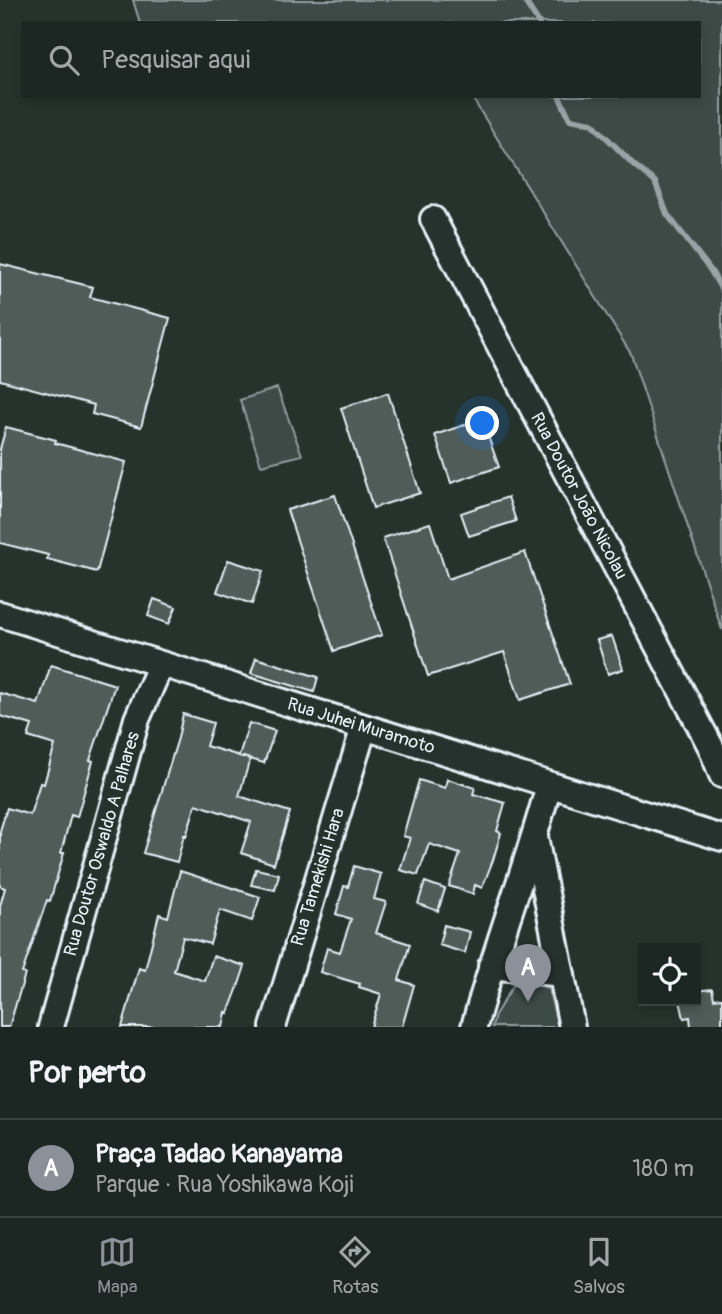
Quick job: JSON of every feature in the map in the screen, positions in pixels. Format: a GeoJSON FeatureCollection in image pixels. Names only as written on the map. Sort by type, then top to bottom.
{"type":"FeatureCollection","features":[{"type":"Feature","properties":{"kind":"street","name":"Rua Doutor João Nicolau"},"geometry":{"type":"LineString","coordinates":[[432,219],[710,747],[722,775]]}},
{"type":"Feature","properties":{"kind":"street","name":"Rua Juhei Muramoto"},"geometry":{"type":"LineString","coordinates":[[0,614],[722,838]]}},
{"type":"Feature","properties":{"kind":"street","name":"Rua Doutor Oswaldo A Palhares"},"geometry":{"type":"LineString","coordinates":[[51,1027],[137,719],[161,664]]}},
{"type":"Feature","properties":{"kind":"street","name":"Rua Tamekishi Hara"},"geometry":{"type":"LineString","coordinates":[[272,1027],[364,727]]}},
{"type":"Feature","properties":{"kind":"street"},"geometry":{"type":"LineString","coordinates":[[474,1027],[549,785]]}},
{"type":"Feature","properties":{"kind":"street"},"geometry":{"type":"LineString","coordinates":[[535,837],[572,1027]]}},
{"type":"Feature","properties":{"kind":"street"},"geometry":{"type":"LineString","coordinates":[[491,966],[562,974]]}},
{"type":"Feature","properties":{"kind":"shaded area"},"geometry":{"type":"Polygon","coordinates":[[[133,0],[722,0],[722,630],[631,354],[472,98],[701,98],[701,21],[139,21],[133,0]]]}},
{"type":"Feature","properties":{"kind":"shaded area"},"geometry":{"type":"Polygon","coordinates":[[[277,388],[302,455],[261,465],[240,400],[277,388]]]}},
{"type":"Feature","properties":{"kind":"shaded area"},"geometry":{"type":"Polygon","coordinates":[[[532,983],[548,988],[558,1027],[492,1027],[495,1015],[514,984],[532,983]]]}},
{"type":"Feature","properties":{"kind":"building"},"geometry":{"type":"Polygon","coordinates":[[[0,264],[93,287],[90,297],[170,318],[141,427],[92,414],[94,405],[0,380],[0,264]]]}},
{"type":"Feature","properties":{"kind":"building"},"geometry":{"type":"Polygon","coordinates":[[[388,393],[420,493],[373,508],[341,408],[388,393]]]}},
{"type":"Feature","properties":{"kind":"building"},"geometry":{"type":"Polygon","coordinates":[[[482,419],[499,467],[451,483],[435,435],[482,419]]]}},
{"type":"Feature","properties":{"kind":"building"},"geometry":{"type":"Polygon","coordinates":[[[6,427],[126,462],[97,572],[47,559],[48,555],[0,543],[0,449],[6,427]]]}},
{"type":"Feature","properties":{"kind":"building"},"geometry":{"type":"Polygon","coordinates":[[[335,495],[382,635],[334,651],[287,510],[335,495]]]}},
{"type":"Feature","properties":{"kind":"building"},"geometry":{"type":"Polygon","coordinates":[[[508,497],[516,521],[469,536],[461,513],[508,497]]]}},
{"type":"Feature","properties":{"kind":"building"},"geometry":{"type":"Polygon","coordinates":[[[430,523],[448,579],[525,552],[570,684],[520,700],[504,652],[428,676],[383,538],[430,523]]]}},
{"type":"Feature","properties":{"kind":"building"},"geometry":{"type":"Polygon","coordinates":[[[228,560],[263,571],[252,604],[217,592],[228,560]]]}},
{"type":"Feature","properties":{"kind":"building"},"geometry":{"type":"Polygon","coordinates":[[[154,599],[176,607],[169,624],[148,616],[154,599]]]}},
{"type":"Feature","properties":{"kind":"building"},"geometry":{"type":"Polygon","coordinates":[[[612,636],[623,669],[608,674],[597,640],[612,636]]]}},
{"type":"Feature","properties":{"kind":"building"},"geometry":{"type":"Polygon","coordinates":[[[256,658],[318,677],[314,692],[251,673],[256,658]]]}},
{"type":"Feature","properties":{"kind":"building"},"geometry":{"type":"Polygon","coordinates":[[[51,665],[115,685],[90,760],[93,761],[77,817],[71,815],[61,853],[64,853],[50,901],[47,900],[22,973],[25,974],[9,1027],[0,1027],[0,906],[5,888],[0,886],[0,831],[7,808],[30,815],[40,783],[44,784],[55,745],[28,737],[32,725],[0,716],[0,693],[38,704],[51,665]]]}},
{"type":"Feature","properties":{"kind":"building"},"geometry":{"type":"Polygon","coordinates":[[[183,714],[213,723],[206,746],[250,759],[239,796],[290,812],[274,864],[241,853],[251,822],[196,804],[177,862],[143,853],[183,714]]]}},
{"type":"Feature","properties":{"kind":"building"},"geometry":{"type":"Polygon","coordinates":[[[249,723],[275,731],[264,763],[239,756],[249,723]]]}},
{"type":"Feature","properties":{"kind":"building"},"geometry":{"type":"Polygon","coordinates":[[[447,779],[475,788],[473,794],[505,803],[497,831],[501,833],[493,860],[482,888],[475,885],[473,894],[449,886],[460,854],[429,844],[418,875],[400,870],[410,838],[403,836],[419,780],[445,788],[447,779]]]}},
{"type":"Feature","properties":{"kind":"building"},"geometry":{"type":"Polygon","coordinates":[[[354,866],[381,874],[374,899],[386,902],[376,933],[410,944],[399,980],[414,985],[402,1027],[371,1027],[381,994],[359,987],[360,984],[320,972],[327,948],[340,952],[351,919],[336,914],[344,886],[348,887],[354,866]]]}},
{"type":"Feature","properties":{"kind":"building"},"geometry":{"type":"Polygon","coordinates":[[[256,869],[279,874],[275,890],[251,885],[256,869]]]}},
{"type":"Feature","properties":{"kind":"building"},"geometry":{"type":"Polygon","coordinates":[[[180,871],[260,897],[252,921],[220,910],[210,944],[183,937],[174,971],[205,981],[213,956],[245,966],[238,987],[228,1013],[226,1012],[223,1027],[122,1027],[139,968],[145,970],[159,914],[168,917],[180,871]]]}},
{"type":"Feature","properties":{"kind":"building"},"geometry":{"type":"Polygon","coordinates":[[[425,882],[445,889],[438,911],[418,904],[425,882]]]}},
{"type":"Feature","properties":{"kind":"building"},"geometry":{"type":"Polygon","coordinates":[[[444,925],[470,932],[465,953],[439,945],[444,925]]]}},
{"type":"Feature","properties":{"kind":"building"},"geometry":{"type":"Polygon","coordinates":[[[712,989],[714,999],[722,998],[722,1027],[691,1027],[690,1017],[684,1018],[681,1006],[701,1006],[701,990],[712,989]]]}},
{"type":"Feature","properties":{"kind":"waterway"},"geometry":{"type":"LineString","coordinates":[[524,0],[538,21]]}},
{"type":"Feature","properties":{"kind":"waterway"},"geometry":{"type":"LineString","coordinates":[[560,98],[570,119],[592,123],[655,182],[667,214],[711,271],[722,290]]}},
{"type":"Feature","properties":{"kind":"place","name":"Praça Tadao Kanayama"},"geometry":{"type":"Point","coordinates":[528,1002]}}]}
